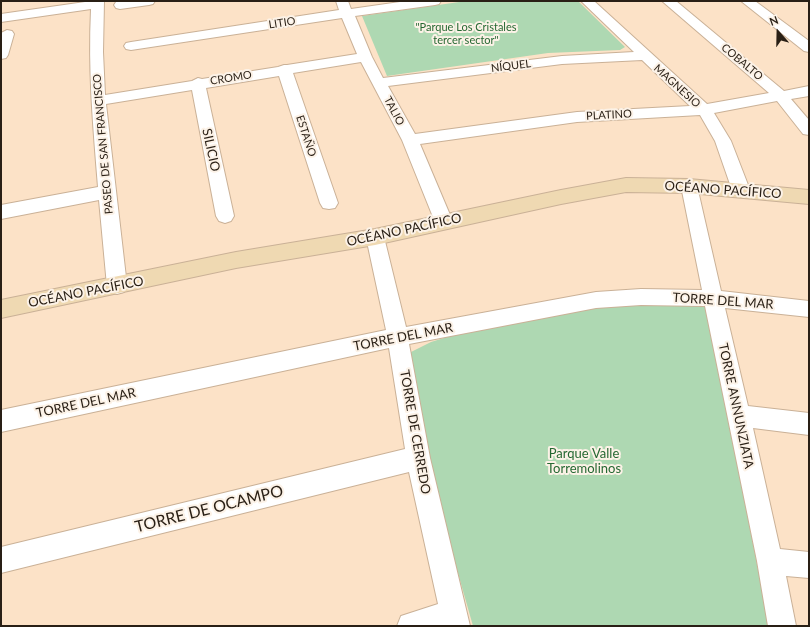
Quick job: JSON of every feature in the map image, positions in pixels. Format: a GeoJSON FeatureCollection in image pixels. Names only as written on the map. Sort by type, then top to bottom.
{"type":"FeatureCollection","features":[{"type":"Feature","properties":{"kind":"street"},"geometry":{"type":"LineString","coordinates":[[120,5],[149,1]]}},
{"type":"Feature","properties":{"kind":"street","name":"LITIO"},"geometry":{"type":"LineString","coordinates":[[131,46],[345,7],[434,1]]}},
{"type":"Feature","properties":{"kind":"street","name":"MAGNESIO"},"geometry":{"type":"LineString","coordinates":[[587,1],[704,110],[723,141],[741,190]]}},
{"type":"Feature","properties":{"kind":"street","name":"COBALTO"},"geometry":{"type":"LineString","coordinates":[[668,1],[781,96],[809,130]]}},
{"type":"Feature","properties":{"kind":"street"},"geometry":{"type":"LineString","coordinates":[[747,1],[809,48]]}},
{"type":"Feature","properties":{"kind":"street"},"geometry":{"type":"LineString","coordinates":[[1,18],[98,2]]}},
{"type":"Feature","properties":{"kind":"street","name":"PASEO DE SAN FRANCISCO"},"geometry":{"type":"LineString","coordinates":[[98,2],[96,52],[98,101],[117,286]]}},
{"type":"Feature","properties":{"kind":"street","name":"TALIO"},"geometry":{"type":"LineString","coordinates":[[345,7],[365,57],[410,140],[444,222]]}},
{"type":"Feature","properties":{"kind":"street"},"geometry":{"type":"LineString","coordinates":[[1,55],[7,34]]}},
{"type":"Feature","properties":{"kind":"street","name":"NÍQUEL"},"geometry":{"type":"LineString","coordinates":[[378,82],[562,60],[645,56]]}},
{"type":"Feature","properties":{"kind":"street","name":"CROMO"},"geometry":{"type":"LineString","coordinates":[[98,101],[284,69],[365,57]]}},
{"type":"Feature","properties":{"kind":"street","name":"ESTAÑO"},"geometry":{"type":"LineString","coordinates":[[284,69],[329,203]]}},
{"type":"Feature","properties":{"kind":"street","name":"SILICIO"},"geometry":{"type":"LineString","coordinates":[[198,84],[225,216]]}},
{"type":"Feature","properties":{"kind":"street","name":"PLATINO"},"geometry":{"type":"LineString","coordinates":[[410,140],[577,117],[704,110],[809,90]]}},
{"type":"Feature","properties":{"kind":"street","name":"OCÉANO PACÍFICO"},"geometry":{"type":"LineString","coordinates":[[1,309],[236,260],[375,237],[561,197],[626,186],[689,186],[809,197]]}},
{"type":"Feature","properties":{"kind":"street","name":"TORRE ANNUNZIATA"},"geometry":{"type":"LineString","coordinates":[[689,186],[770,561],[782,626]]}},
{"type":"Feature","properties":{"kind":"street"},"geometry":{"type":"LineString","coordinates":[[1,212],[108,192]]}},
{"type":"Feature","properties":{"kind":"street","name":"TORRE DE CERREDO"},"geometry":{"type":"LineString","coordinates":[[375,237],[398,337],[418,458],[455,620]]}},
{"type":"Feature","properties":{"kind":"street","name":"TORRE DEL MAR"},"geometry":{"type":"LineString","coordinates":[[1,421],[398,337],[596,300],[641,297],[713,298],[809,309]]}},
{"type":"Feature","properties":{"kind":"street"},"geometry":{"type":"LineString","coordinates":[[738,416],[809,424]]}},
{"type":"Feature","properties":{"kind":"street","name":"TORRE DE OCAMPO"},"geometry":{"type":"LineString","coordinates":[[1,560],[418,458]]}},
{"type":"Feature","properties":{"kind":"street"},"geometry":{"type":"LineString","coordinates":[[770,561],[809,566]]}},
{"type":"Feature","properties":{"kind":"street"},"geometry":{"type":"LineString","coordinates":[[411,626],[455,620]]}},
{"type":"Feature","properties":{"kind":"green space","name":"\"Parque Los Cristales tercer sector\""},"geometry":{"type":"Polygon","coordinates":[[[466,1],[578,1],[625,47],[620,50],[548,53],[387,76],[362,16],[466,1]]]}},
{"type":"Feature","properties":{"kind":"green space","name":"Parque Valle Torremolinos"},"geometry":{"type":"Polygon","coordinates":[[[607,303],[687,303],[707,307],[769,626],[473,626],[442,517],[407,354],[431,342],[470,330],[607,303]]]}}]}
